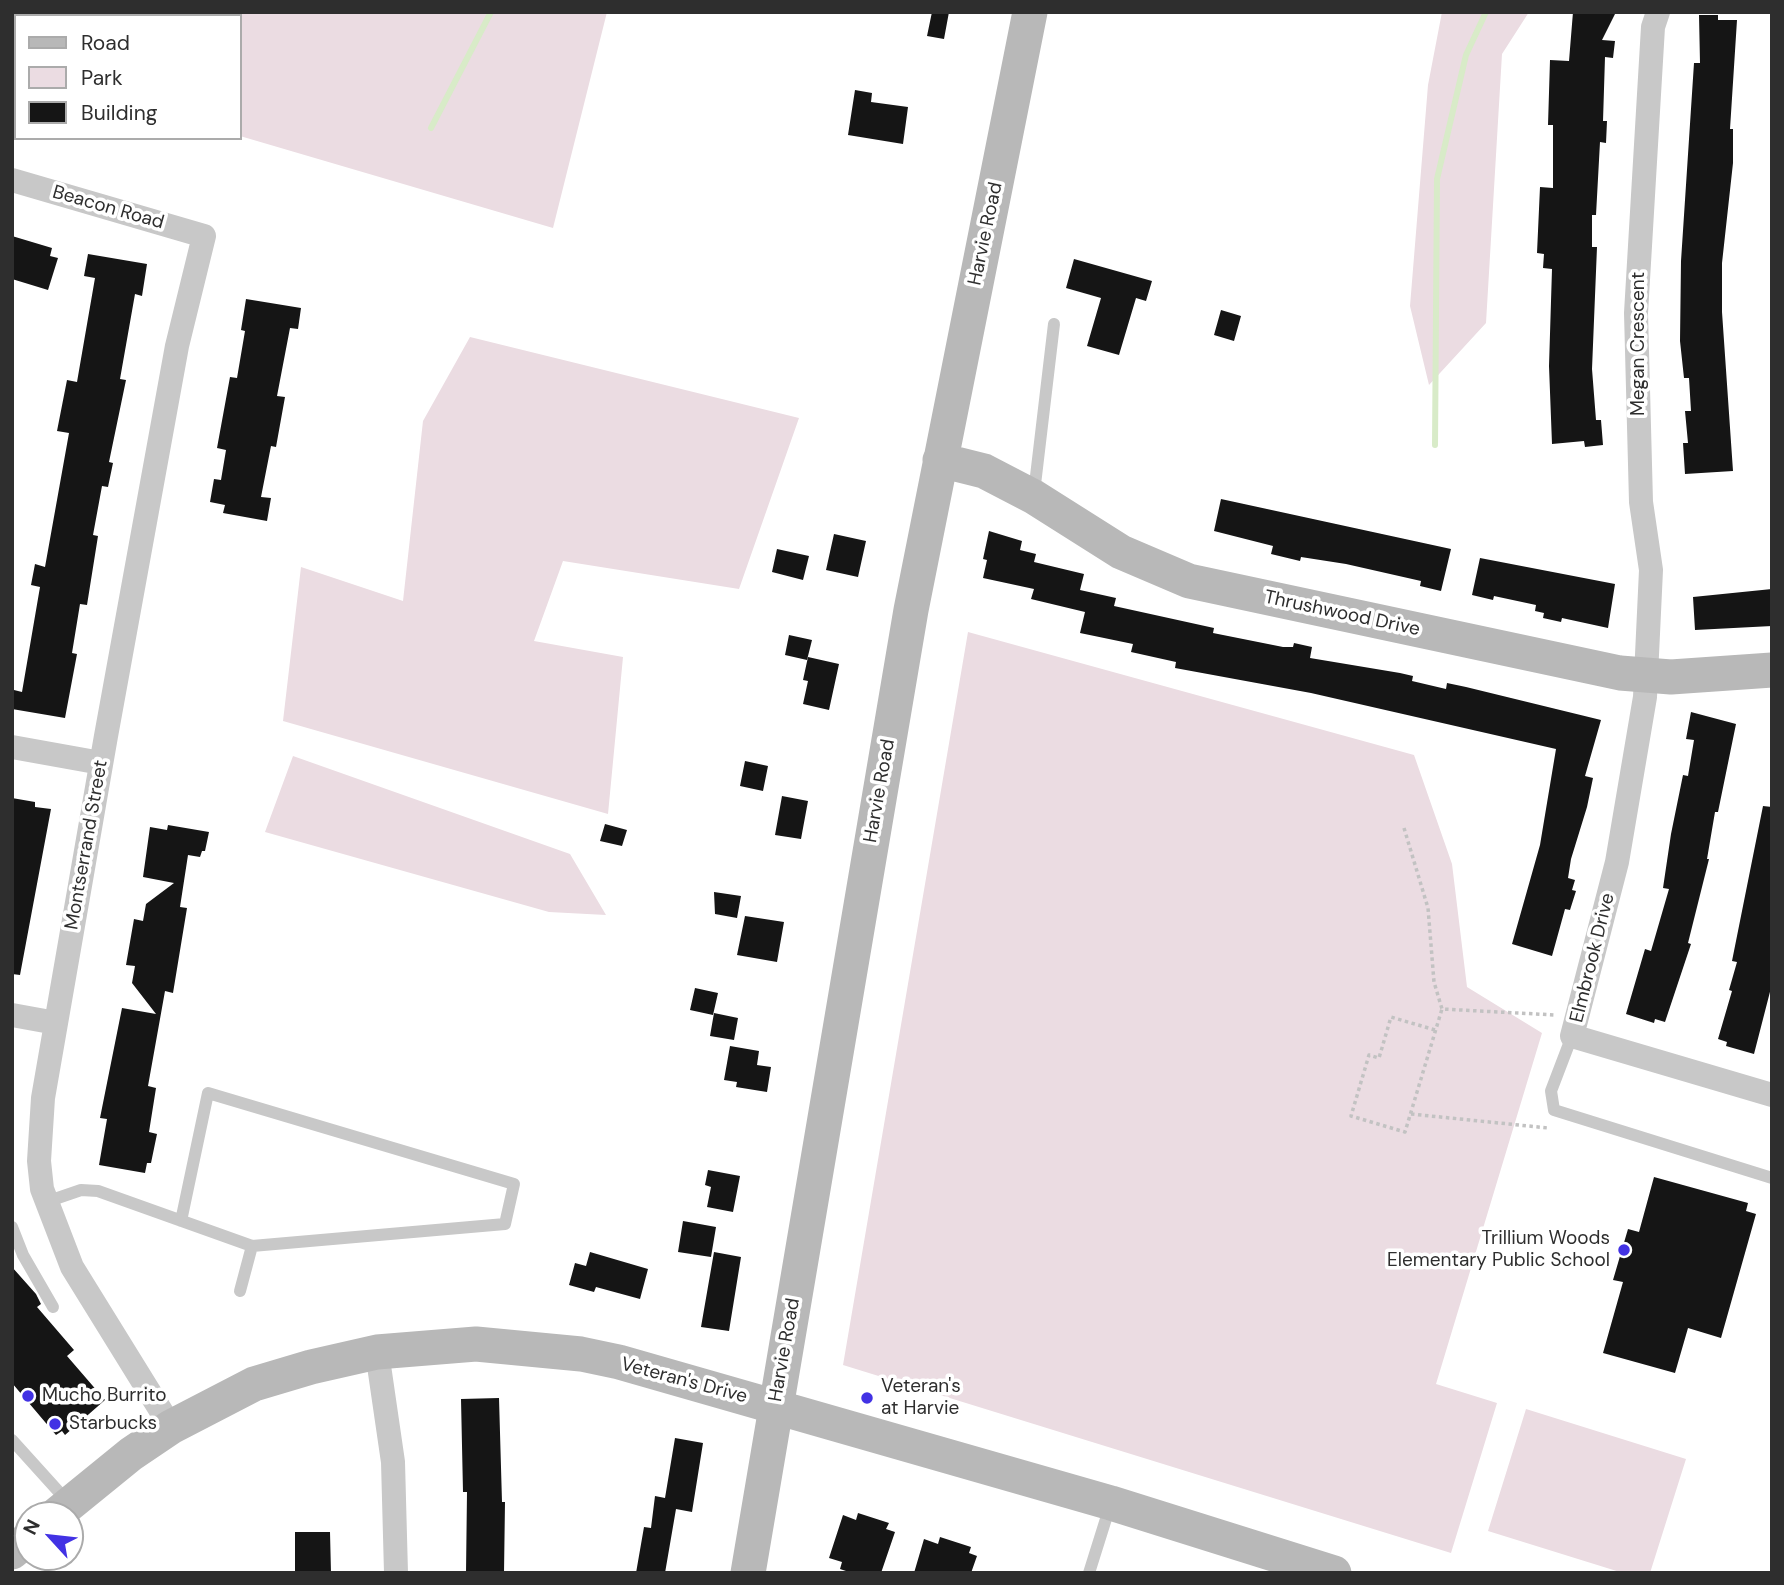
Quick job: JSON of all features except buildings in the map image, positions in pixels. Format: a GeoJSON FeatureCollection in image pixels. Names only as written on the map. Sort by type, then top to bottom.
{"type":"FeatureCollection","features":[{"type":"Feature","properties":{"kind":"street","name":"Harvie Road"},"geometry":{"type":"LineString","coordinates":[[748,1573],[911,610],[1030,12]]}},
{"type":"Feature","properties":{"kind":"street","name":"Megan Crescent"},"geometry":{"type":"LineString","coordinates":[[1647,676],[1651,570],[1642,502],[1636,313],[1653,27],[1658,12]]}},
{"type":"Feature","properties":{"kind":"street","name":"Beacon Road"},"geometry":{"type":"LineString","coordinates":[[12,180],[204,236]]}},
{"type":"Feature","properties":{"kind":"street","name":"Montserrand Street"},"geometry":{"type":"LineString","coordinates":[[171,1427],[72,1266],[46,1202],[39,1161],[43,1098],[102,763],[177,346],[204,236]]}},
{"type":"Feature","properties":{"kind":"street","name":"Thrushwood Drive"},"geometry":{"type":"LineString","coordinates":[[940,460],[984,471],[1034,497],[1121,552],[1189,582],[1620,673],[1647,676],[1772,670]]}},
{"type":"Feature","properties":{"kind":"street","name":"Elmbrook Drive"},"geometry":{"type":"LineString","coordinates":[[1647,676],[1617,862],[1575,1026],[1772,1095]]}},
{"type":"Feature","properties":{"kind":"street"},"geometry":{"type":"LineString","coordinates":[[12,747],[102,763]]}},
{"type":"Feature","properties":{"kind":"street"},"geometry":{"type":"LineString","coordinates":[[12,1015],[56,1023]]}},
{"type":"Feature","properties":{"kind":"street","name":"Veteran's Drive"},"geometry":{"type":"LineString","coordinates":[[72,1501],[131,1454],[171,1427],[254,1384],[311,1367],[377,1352],[476,1344],[581,1354],[775,1406],[1111,1503],[1334,1573]]}},
{"type":"Feature","properties":{"kind":"street"},"geometry":{"type":"LineString","coordinates":[[377,1352],[393,1462],[396,1573]]}},
{"type":"Feature","properties":{"kind":"lane"},"geometry":{"type":"LineString","coordinates":[[1034,497],[1055,324]]}},
{"type":"Feature","properties":{"kind":"lane"},"geometry":{"type":"LineString","coordinates":[[1575,1026],[1551,1091],[1554,1110],[1772,1178]]}},
{"type":"Feature","properties":{"kind":"lane"},"geometry":{"type":"LineString","coordinates":[[46,1202],[81,1190],[98,1191],[252,1247],[505,1224],[514,1184],[208,1093],[181,1221]]}},
{"type":"Feature","properties":{"kind":"lane"},"geometry":{"type":"LineString","coordinates":[[12,1227],[23,1255],[53,1307]]}},
{"type":"Feature","properties":{"kind":"lane"},"geometry":{"type":"LineString","coordinates":[[240,1291],[252,1247]]}},
{"type":"Feature","properties":{"kind":"lane"},"geometry":{"type":"LineString","coordinates":[[12,1440],[56,1501]]}},
{"type":"Feature","properties":{"kind":"lane"},"geometry":{"type":"LineString","coordinates":[[1089,1573],[1111,1503]]}},
{"type":"Feature","properties":{"kind":"path"},"geometry":{"type":"LineString","coordinates":[[1404,828],[1428,908],[1434,982],[1442,1009],[1405,1132],[1350,1116],[1368,1055],[1379,1058],[1391,1017],[1435,1030]]}},
{"type":"Feature","properties":{"kind":"path"},"geometry":{"type":"LineString","coordinates":[[1442,1009],[1575,1026]]}},
{"type":"Feature","properties":{"kind":"path"},"geometry":{"type":"LineString","coordinates":[[1410,1114],[1548,1128]]}},
{"type":"Feature","properties":{"kind":"green space"},"geometry":{"type":"Polygon","coordinates":[[[12,12],[607,12],[553,228],[242,137],[242,14],[14,14],[12,70],[12,12]]]}},
{"type":"Feature","properties":{"kind":"green space"},"geometry":{"type":"Polygon","coordinates":[[[1442,12],[1529,12],[1502,54],[1486,323],[1429,385],[1410,306],[1428,85],[1442,12]]]}},
{"type":"Feature","properties":{"kind":"green space"},"geometry":{"type":"Polygon","coordinates":[[[470,337],[799,418],[739,589],[563,561],[534,641],[623,657],[608,814],[283,721],[301,567],[403,601],[423,421],[470,337]]]}},
{"type":"Feature","properties":{"kind":"green space"},"geometry":{"type":"Polygon","coordinates":[[[968,632],[1414,755],[1452,864],[1467,987],[1542,1033],[1436,1384],[1497,1403],[1451,1553],[843,1365],[968,632]]]}},
{"type":"Feature","properties":{"kind":"green space"},"geometry":{"type":"Polygon","coordinates":[[[293,756],[570,854],[606,915],[549,912],[265,832],[293,756]]]}},
{"type":"Feature","properties":{"kind":"green space"},"geometry":{"type":"Polygon","coordinates":[[[1526,1409],[1686,1459],[1650,1573],[1623,1573],[1488,1531],[1526,1409]]]}},
{"type":"Feature","properties":{"kind":"waterway"},"geometry":{"type":"LineString","coordinates":[[431,128],[491,12]]}},
{"type":"Feature","properties":{"kind":"waterway"},"geometry":{"type":"LineString","coordinates":[[1435,445],[1437,179],[1466,55],[1486,12]]}},
{"type":"Feature","properties":{"kind":"place","name":"Trillium Woods Elementary Public School"},"geometry":{"type":"Point","coordinates":[1624,1250]}},
{"type":"Feature","properties":{"kind":"place","name":"Mucho Burrito"},"geometry":{"type":"Point","coordinates":[28,1396]}},
{"type":"Feature","properties":{"kind":"place","name":"Veteran's at Harvie"},"geometry":{"type":"Point","coordinates":[867,1398]}},
{"type":"Feature","properties":{"kind":"place","name":"Starbucks"},"geometry":{"type":"Point","coordinates":[55,1424]}}]}
